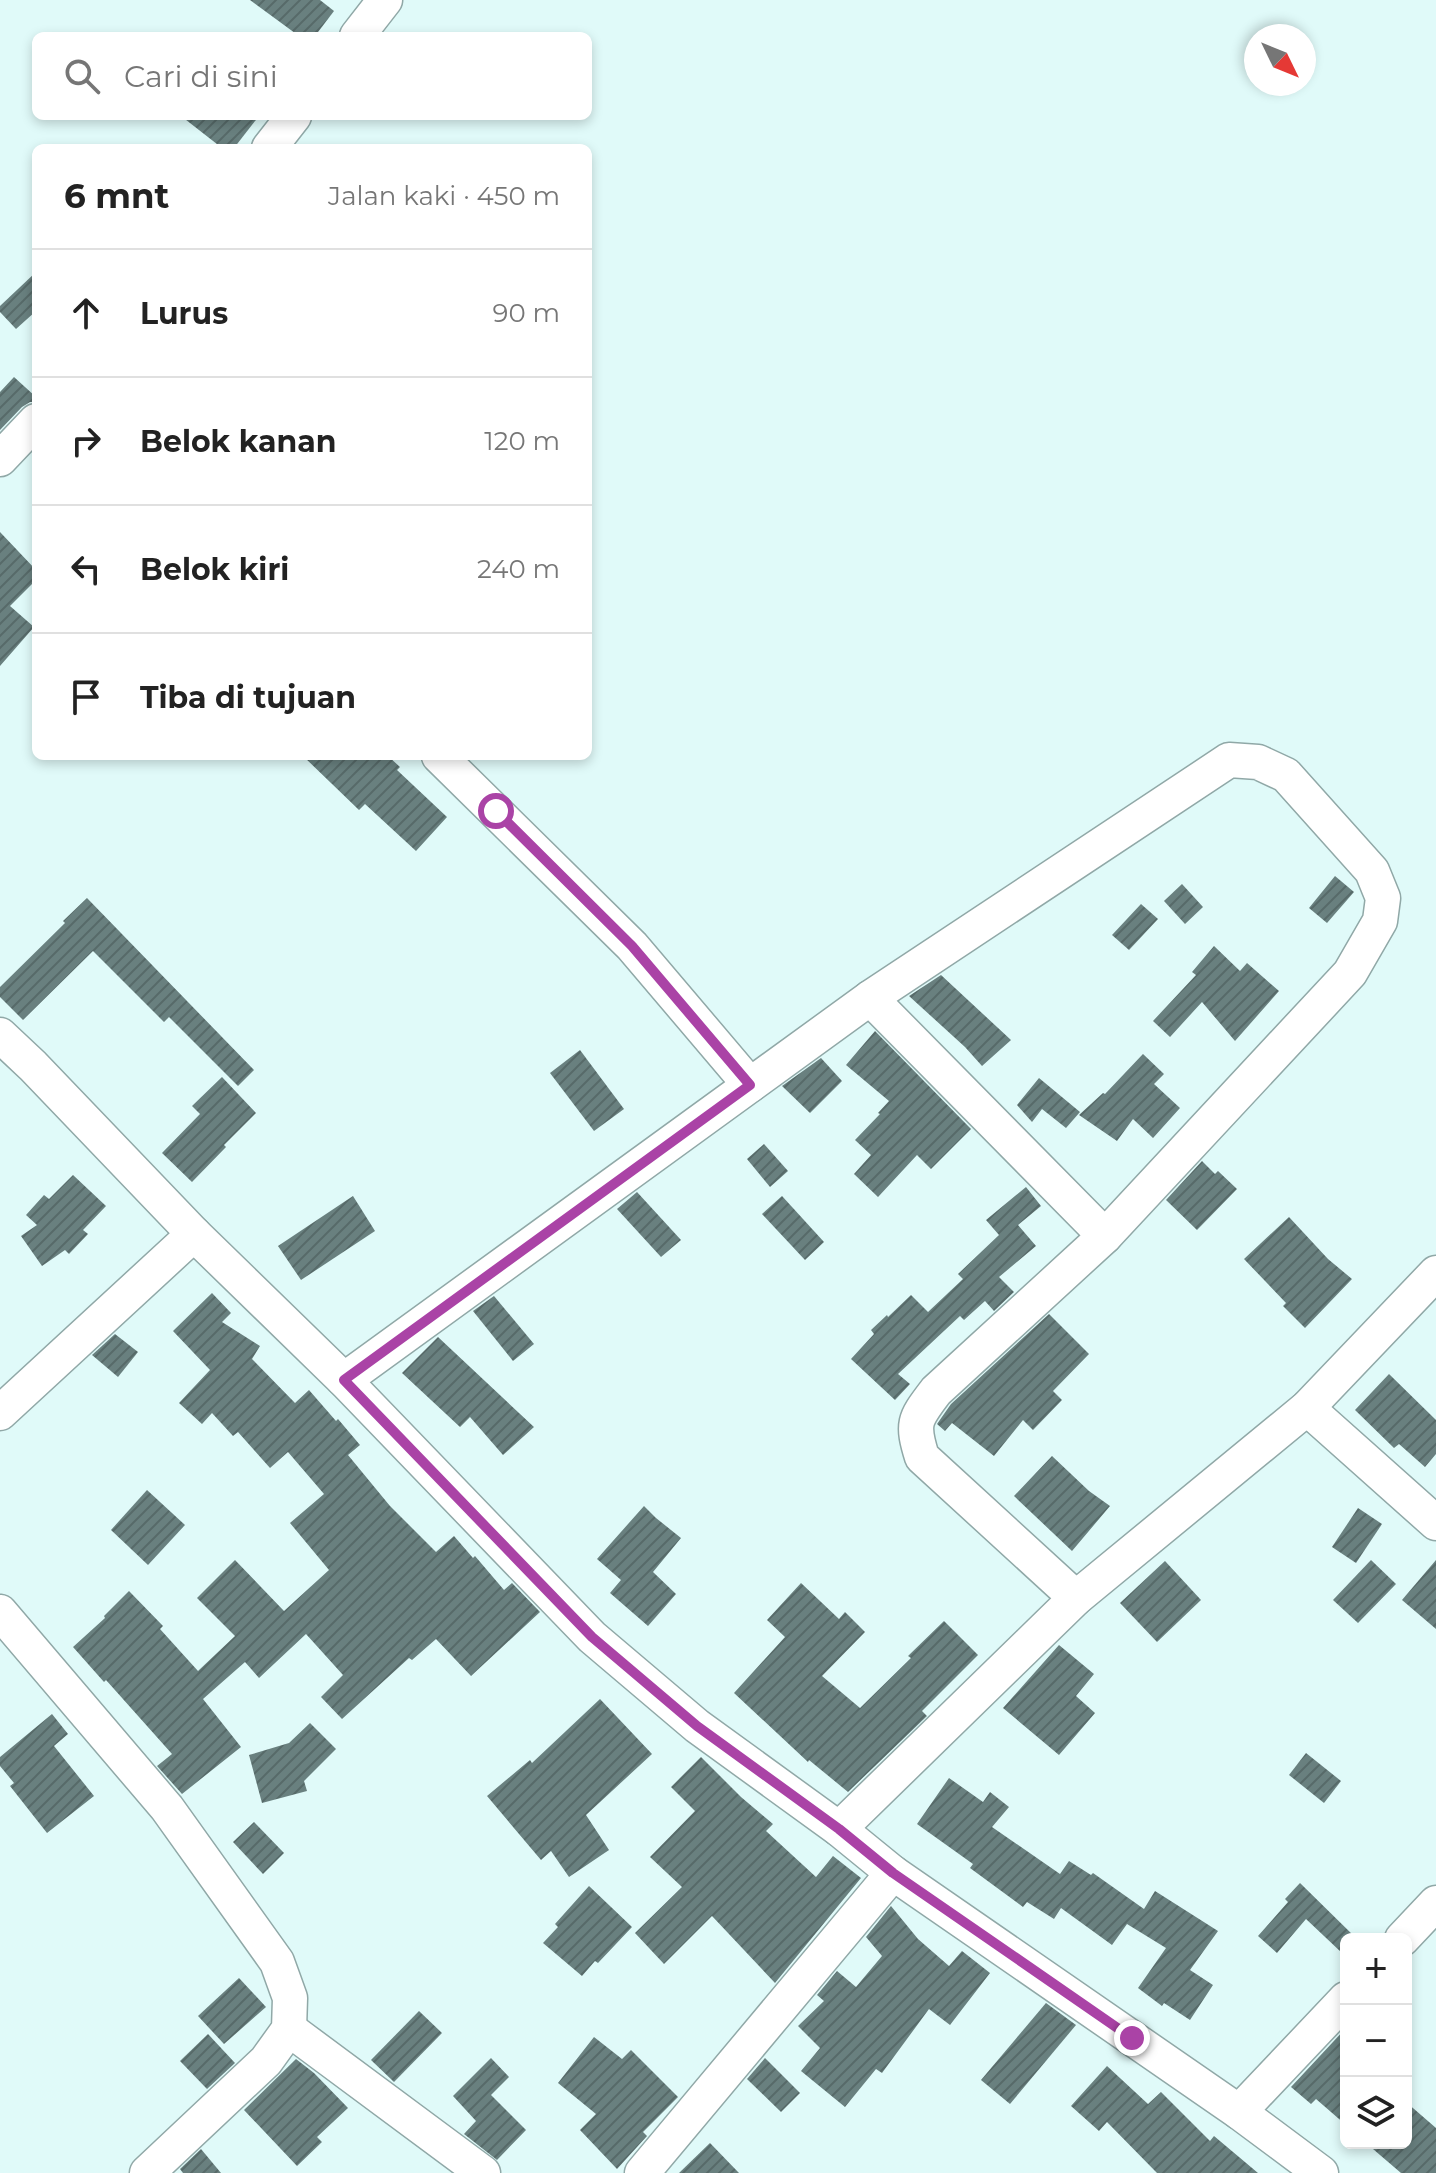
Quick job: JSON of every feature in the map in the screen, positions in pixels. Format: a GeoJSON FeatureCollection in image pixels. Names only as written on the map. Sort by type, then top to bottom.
{"type":"FeatureCollection","features":[{"type":"Feature","properties":{"kind":"street"},"geometry":{"type":"LineString","coordinates":[[360,32],[385,0]]}},
{"type":"Feature","properties":{"kind":"street"},"geometry":{"type":"LineString","coordinates":[[272,144],[291,120]]}},
{"type":"Feature","properties":{"kind":"street"},"geometry":{"type":"LineString","coordinates":[[0,459],[32,425]]}},
{"type":"Feature","properties":{"kind":"street"},"geometry":{"type":"LineString","coordinates":[[443,760],[632,946],[750,1085]]}},
{"type":"Feature","properties":{"kind":"street"},"geometry":{"type":"LineString","coordinates":[[344,1380],[870,998],[1229,760],[1258,762],[1286,775],[1372,871],[1383,898],[1380,921],[1350,973],[1105,1236],[936,1391],[920,1412],[915,1432],[922,1457],[1076,1598]]}},
{"type":"Feature","properties":{"kind":"street"},"geometry":{"type":"LineString","coordinates":[[870,998],[1105,1236]]}},
{"type":"Feature","properties":{"kind":"street"},"geometry":{"type":"LineString","coordinates":[[0,1035],[194,1234],[344,1380],[592,1637],[697,1726],[839,1829],[893,1873],[1239,2112],[1321,2173]]}},
{"type":"Feature","properties":{"kind":"street"},"geometry":{"type":"LineString","coordinates":[[0,1413],[194,1234]]}},
{"type":"Feature","properties":{"kind":"street"},"geometry":{"type":"LineString","coordinates":[[839,1829],[1076,1598],[1307,1408],[1436,1273]]}},
{"type":"Feature","properties":{"kind":"street"},"geometry":{"type":"LineString","coordinates":[[1307,1408],[1436,1523]]}},
{"type":"Feature","properties":{"kind":"street"},"geometry":{"type":"LineString","coordinates":[[0,1612],[167,1808],[277,1962],[290,1998],[289,2029],[266,2061],[147,2173]]}},
{"type":"Feature","properties":{"kind":"street"},"geometry":{"type":"LineString","coordinates":[[642,2173],[893,1873]]}},
{"type":"Feature","properties":{"kind":"street"},"geometry":{"type":"LineString","coordinates":[[1408,1933],[1436,1903]]}},
{"type":"Feature","properties":{"kind":"street"},"geometry":{"type":"LineString","coordinates":[[1239,2112],[1340,2005]]}},
{"type":"Feature","properties":{"kind":"street"},"geometry":{"type":"LineString","coordinates":[[289,2029],[483,2173]]}},
{"type":"Feature","properties":{"kind":"building"},"geometry":{"type":"Polygon","coordinates":[[[250,0],[320,0],[334,11],[318,32],[294,32],[250,0]]]}},
{"type":"Feature","properties":{"kind":"building"},"geometry":{"type":"Polygon","coordinates":[[[186,120],[256,120],[237,144],[217,144],[186,120]]]}},
{"type":"Feature","properties":{"kind":"building"},"geometry":{"type":"Polygon","coordinates":[[[32,276],[32,315],[16,329],[0,312],[0,306],[32,276]]]}},
{"type":"Feature","properties":{"kind":"building"},"geometry":{"type":"Polygon","coordinates":[[[14,377],[32,393],[32,402],[22,407],[0,430],[0,392],[14,377]]]}},
{"type":"Feature","properties":{"kind":"building"},"geometry":{"type":"Polygon","coordinates":[[[0,532],[32,566],[32,584],[10,606],[32,625],[32,629],[0,666],[0,532]]]}},
{"type":"Feature","properties":{"kind":"building"},"geometry":{"type":"Polygon","coordinates":[[[307,760],[392,760],[400,767],[397,770],[447,817],[416,851],[365,804],[359,810],[307,760]]]}},
{"type":"Feature","properties":{"kind":"building"},"geometry":{"type":"Polygon","coordinates":[[[1335,876],[1354,892],[1327,923],[1309,908],[1335,876]]]}},
{"type":"Feature","properties":{"kind":"building"},"geometry":{"type":"Polygon","coordinates":[[[1182,884],[1203,907],[1185,924],[1164,901],[1182,884]]]}},
{"type":"Feature","properties":{"kind":"building"},"geometry":{"type":"Polygon","coordinates":[[[87,898],[254,1070],[238,1086],[169,1017],[164,1022],[93,951],[23,1020],[0,997],[0,987],[87,898]]]}},
{"type":"Feature","properties":{"kind":"building"},"geometry":{"type":"Polygon","coordinates":[[[1141,904],[1158,919],[1129,950],[1112,935],[1141,904]]]}},
{"type":"Feature","properties":{"kind":"building"},"geometry":{"type":"Polygon","coordinates":[[[1214,946],[1240,971],[1247,963],[1279,991],[1235,1041],[1202,1002],[1170,1037],[1153,1021],[1196,975],[1192,972],[1214,946]]]}},
{"type":"Feature","properties":{"kind":"building"},"geometry":{"type":"Polygon","coordinates":[[[941,975],[1011,1040],[982,1066],[909,996],[941,975]]]}},
{"type":"Feature","properties":{"kind":"building"},"geometry":{"type":"Polygon","coordinates":[[[875,1031],[971,1129],[931,1169],[917,1155],[878,1197],[854,1174],[871,1155],[855,1140],[889,1101],[846,1065],[875,1031]]]}},
{"type":"Feature","properties":{"kind":"building"},"geometry":{"type":"Polygon","coordinates":[[[580,1050],[624,1109],[594,1131],[550,1073],[580,1050]]]}},
{"type":"Feature","properties":{"kind":"building"},"geometry":{"type":"Polygon","coordinates":[[[1143,1054],[1164,1074],[1154,1084],[1180,1108],[1153,1138],[1133,1119],[1117,1141],[1079,1115],[1105,1094],[1143,1054]]]}},
{"type":"Feature","properties":{"kind":"building"},"geometry":{"type":"Polygon","coordinates":[[[821,1058],[842,1081],[810,1113],[782,1086],[821,1058]]]}},
{"type":"Feature","properties":{"kind":"building"},"geometry":{"type":"Polygon","coordinates":[[[222,1077],[256,1113],[192,1182],[162,1153],[200,1114],[192,1106],[222,1077]]]}},
{"type":"Feature","properties":{"kind":"building"},"geometry":{"type":"Polygon","coordinates":[[[1039,1078],[1080,1112],[1066,1128],[1042,1109],[1032,1122],[1017,1105],[1039,1078]]]}},
{"type":"Feature","properties":{"kind":"building"},"geometry":{"type":"Polygon","coordinates":[[[764,1144],[788,1171],[770,1187],[747,1159],[764,1144]]]}},
{"type":"Feature","properties":{"kind":"building"},"geometry":{"type":"Polygon","coordinates":[[[1202,1161],[1237,1189],[1197,1230],[1166,1200],[1202,1161]]]}},
{"type":"Feature","properties":{"kind":"building"},"geometry":{"type":"Polygon","coordinates":[[[73,1175],[106,1206],[83,1230],[88,1234],[69,1254],[65,1250],[42,1266],[21,1236],[37,1225],[26,1215],[44,1195],[49,1199],[73,1175]]]}},
{"type":"Feature","properties":{"kind":"building"},"geometry":{"type":"Polygon","coordinates":[[[1026,1187],[1041,1206],[1018,1225],[1036,1246],[999,1277],[1014,1292],[994,1311],[985,1301],[964,1320],[960,1316],[898,1374],[910,1384],[895,1400],[851,1359],[874,1334],[871,1330],[911,1295],[928,1312],[963,1279],[958,1274],[999,1235],[986,1220],[1026,1187]]]}},
{"type":"Feature","properties":{"kind":"building"},"geometry":{"type":"Polygon","coordinates":[[[637,1192],[681,1240],[661,1257],[617,1209],[637,1192]]]}},
{"type":"Feature","properties":{"kind":"building"},"geometry":{"type":"Polygon","coordinates":[[[353,1196],[375,1231],[301,1280],[278,1246],[353,1196]]]}},
{"type":"Feature","properties":{"kind":"building"},"geometry":{"type":"Polygon","coordinates":[[[782,1196],[824,1242],[805,1260],[762,1214],[782,1196]]]}},
{"type":"Feature","properties":{"kind":"building"},"geometry":{"type":"Polygon","coordinates":[[[1289,1217],[1328,1259],[1352,1279],[1305,1328],[1244,1259],[1289,1217]]]}},
{"type":"Feature","properties":{"kind":"building"},"geometry":{"type":"Polygon","coordinates":[[[212,1293],[231,1313],[222,1322],[260,1346],[252,1359],[295,1403],[309,1390],[336,1421],[338,1419],[360,1445],[348,1455],[390,1506],[436,1552],[454,1536],[504,1590],[512,1583],[540,1612],[471,1676],[436,1639],[412,1660],[409,1658],[342,1719],[321,1697],[343,1675],[306,1634],[259,1678],[245,1662],[203,1699],[241,1747],[182,1794],[157,1766],[172,1754],[73,1647],[129,1591],[163,1626],[160,1629],[198,1671],[235,1636],[197,1598],[235,1560],[284,1611],[329,1570],[290,1523],[324,1494],[288,1452],[270,1468],[238,1432],[233,1436],[212,1413],[202,1424],[179,1403],[210,1370],[173,1331],[212,1293]]]}},
{"type":"Feature","properties":{"kind":"building"},"geometry":{"type":"Polygon","coordinates":[[[494,1296],[534,1344],[513,1361],[473,1311],[494,1296]]]}},
{"type":"Feature","properties":{"kind":"building"},"geometry":{"type":"Polygon","coordinates":[[[1049,1314],[1089,1354],[1053,1391],[1062,1400],[1033,1430],[1023,1420],[994,1456],[952,1423],[945,1431],[937,1424],[951,1404],[1049,1314]]]}},
{"type":"Feature","properties":{"kind":"building"},"geometry":{"type":"Polygon","coordinates":[[[115,1334],[138,1352],[118,1377],[92,1355],[115,1334]]]}},
{"type":"Feature","properties":{"kind":"building"},"geometry":{"type":"Polygon","coordinates":[[[438,1337],[534,1427],[503,1455],[470,1417],[460,1427],[402,1373],[438,1337]]]}},
{"type":"Feature","properties":{"kind":"building"},"geometry":{"type":"Polygon","coordinates":[[[1389,1374],[1436,1420],[1436,1454],[1425,1467],[1399,1444],[1394,1448],[1355,1410],[1389,1374]]]}},
{"type":"Feature","properties":{"kind":"building"},"geometry":{"type":"Polygon","coordinates":[[[1052,1456],[1110,1506],[1072,1551],[1014,1496],[1052,1456]]]}},
{"type":"Feature","properties":{"kind":"building"},"geometry":{"type":"Polygon","coordinates":[[[147,1490],[185,1525],[148,1565],[111,1530],[147,1490]]]}},
{"type":"Feature","properties":{"kind":"building"},"geometry":{"type":"Polygon","coordinates":[[[644,1506],[681,1538],[653,1572],[676,1594],[648,1626],[610,1593],[621,1580],[597,1559],[644,1506]]]}},
{"type":"Feature","properties":{"kind":"building"},"geometry":{"type":"Polygon","coordinates":[[[1358,1508],[1382,1524],[1356,1563],[1332,1547],[1358,1508]]]}},
{"type":"Feature","properties":{"kind":"building"},"geometry":{"type":"Polygon","coordinates":[[[1371,1560],[1396,1584],[1358,1623],[1333,1600],[1371,1560]]]}},
{"type":"Feature","properties":{"kind":"building"},"geometry":{"type":"Polygon","coordinates":[[[1436,1560],[1436,1629],[1402,1600],[1436,1560]]]}},
{"type":"Feature","properties":{"kind":"building"},"geometry":{"type":"Polygon","coordinates":[[[1165,1561],[1201,1600],[1157,1642],[1120,1603],[1165,1561]]]}},
{"type":"Feature","properties":{"kind":"building"},"geometry":{"type":"Polygon","coordinates":[[[801,1583],[839,1619],[845,1612],[865,1632],[822,1676],[860,1708],[944,1621],[978,1655],[922,1711],[927,1716],[848,1792],[808,1762],[734,1693],[785,1637],[767,1620],[801,1583]]]}},
{"type":"Feature","properties":{"kind":"building"},"geometry":{"type":"Polygon","coordinates":[[[1059,1645],[1094,1674],[1076,1696],[1095,1713],[1059,1755],[1003,1708],[1059,1645]]]}},
{"type":"Feature","properties":{"kind":"building"},"geometry":{"type":"Polygon","coordinates":[[[600,1699],[652,1754],[586,1815],[609,1850],[569,1877],[551,1851],[541,1860],[487,1796],[530,1760],[532,1763],[600,1699]]]}},
{"type":"Feature","properties":{"kind":"building"},"geometry":{"type":"Polygon","coordinates":[[[52,1714],[68,1734],[54,1746],[94,1796],[47,1833],[10,1786],[14,1783],[0,1766],[0,1757],[52,1714]]]}},
{"type":"Feature","properties":{"kind":"building"},"geometry":{"type":"Polygon","coordinates":[[[310,1723],[336,1749],[304,1781],[307,1791],[262,1803],[249,1755],[289,1743],[310,1723]]]}},
{"type":"Feature","properties":{"kind":"building"},"geometry":{"type":"Polygon","coordinates":[[[1306,1753],[1341,1781],[1324,1803],[1289,1775],[1306,1753]]]}},
{"type":"Feature","properties":{"kind":"building"},"geometry":{"type":"Polygon","coordinates":[[[701,1757],[773,1824],[766,1831],[816,1877],[833,1856],[861,1878],[775,1983],[712,1916],[664,1964],[635,1933],[682,1887],[650,1857],[695,1811],[671,1787],[701,1757]]]}},
{"type":"Feature","properties":{"kind":"building"},"geometry":{"type":"Polygon","coordinates":[[[949,1778],[983,1802],[990,1792],[1009,1807],[992,1827],[1060,1874],[1069,1861],[1091,1875],[1093,1873],[1144,1909],[1155,1891],[1218,1931],[1190,1970],[1213,1985],[1190,2020],[1164,2003],[1162,2006],[1138,1988],[1166,1948],[1127,1924],[1112,1945],[1061,1908],[1054,1919],[1027,1902],[1023,1907],[970,1868],[973,1864],[917,1824],[949,1778]]]}},
{"type":"Feature","properties":{"kind":"building"},"geometry":{"type":"Polygon","coordinates":[[[254,1822],[284,1853],[263,1874],[233,1842],[254,1822]]]}},
{"type":"Feature","properties":{"kind":"building"},"geometry":{"type":"Polygon","coordinates":[[[1300,1883],[1351,1933],[1340,1933],[1340,1951],[1306,1919],[1277,1953],[1258,1936],[1288,1902],[1285,1899],[1300,1883]]]}},
{"type":"Feature","properties":{"kind":"building"},"geometry":{"type":"Polygon","coordinates":[[[589,1886],[632,1927],[582,1976],[543,1943],[558,1927],[555,1924],[589,1886]]]}},
{"type":"Feature","properties":{"kind":"building"},"geometry":{"type":"Polygon","coordinates":[[[891,1906],[918,1939],[949,1966],[962,1951],[990,1973],[950,2025],[929,2009],[882,2073],[876,2069],[845,2107],[801,2071],[820,2048],[798,2026],[824,2001],[817,1995],[837,1971],[856,1987],[882,1956],[866,1937],[891,1906]]]}},
{"type":"Feature","properties":{"kind":"building"},"geometry":{"type":"Polygon","coordinates":[[[239,1978],[266,2007],[224,2044],[198,2016],[239,1978]]]}},
{"type":"Feature","properties":{"kind":"building"},"geometry":{"type":"Polygon","coordinates":[[[1046,2003],[1076,2025],[1010,2104],[981,2080],[1046,2003]]]}},
{"type":"Feature","properties":{"kind":"building"},"geometry":{"type":"Polygon","coordinates":[[[419,2011],[442,2033],[394,2082],[371,2060],[419,2011]]]}},
{"type":"Feature","properties":{"kind":"building"},"geometry":{"type":"Polygon","coordinates":[[[208,2034],[235,2063],[207,2089],[180,2061],[208,2034]]]}},
{"type":"Feature","properties":{"kind":"building"},"geometry":{"type":"Polygon","coordinates":[[[1340,2034],[1340,2120],[1316,2099],[1311,2104],[1291,2087],[1340,2034]]]}},
{"type":"Feature","properties":{"kind":"building"},"geometry":{"type":"Polygon","coordinates":[[[594,2037],[622,2059],[631,2050],[678,2097],[643,2132],[647,2136],[617,2169],[580,2130],[596,2114],[558,2083],[594,2037]]]}},
{"type":"Feature","properties":{"kind":"building"},"geometry":{"type":"Polygon","coordinates":[[[491,2058],[509,2077],[491,2095],[526,2130],[497,2160],[464,2134],[476,2121],[453,2096],[491,2058]]]}},
{"type":"Feature","properties":{"kind":"building"},"geometry":{"type":"Polygon","coordinates":[[[765,2058],[800,2093],[781,2112],[747,2079],[765,2058]]]}},
{"type":"Feature","properties":{"kind":"building"},"geometry":{"type":"Polygon","coordinates":[[[296,2059],[348,2108],[317,2137],[322,2142],[297,2166],[244,2110],[296,2059]]]}},
{"type":"Feature","properties":{"kind":"building"},"geometry":{"type":"Polygon","coordinates":[[[1107,2066],[1148,2104],[1161,2092],[1210,2141],[1214,2136],[1258,2173],[1157,2173],[1107,2122],[1099,2131],[1071,2106],[1107,2066]]]}},
{"type":"Feature","properties":{"kind":"building"},"geometry":{"type":"Polygon","coordinates":[[[1412,2107],[1436,2128],[1436,2173],[1401,2173],[1373,2149],[1412,2149],[1412,2107]]]}},
{"type":"Feature","properties":{"kind":"building"},"geometry":{"type":"Polygon","coordinates":[[[710,2143],[739,2173],[679,2173],[710,2143]]]}},
{"type":"Feature","properties":{"kind":"building"},"geometry":{"type":"Polygon","coordinates":[[[201,2149],[221,2173],[183,2173],[180,2169],[201,2149]]]}},
{"type":"Feature","properties":{"kind":"route"},"geometry":{"type":"LineString","coordinates":[[496,811],[632,946],[750,1085],[344,1380],[592,1637],[697,1726],[839,1829],[893,1873],[1132,2038]]}}]}
